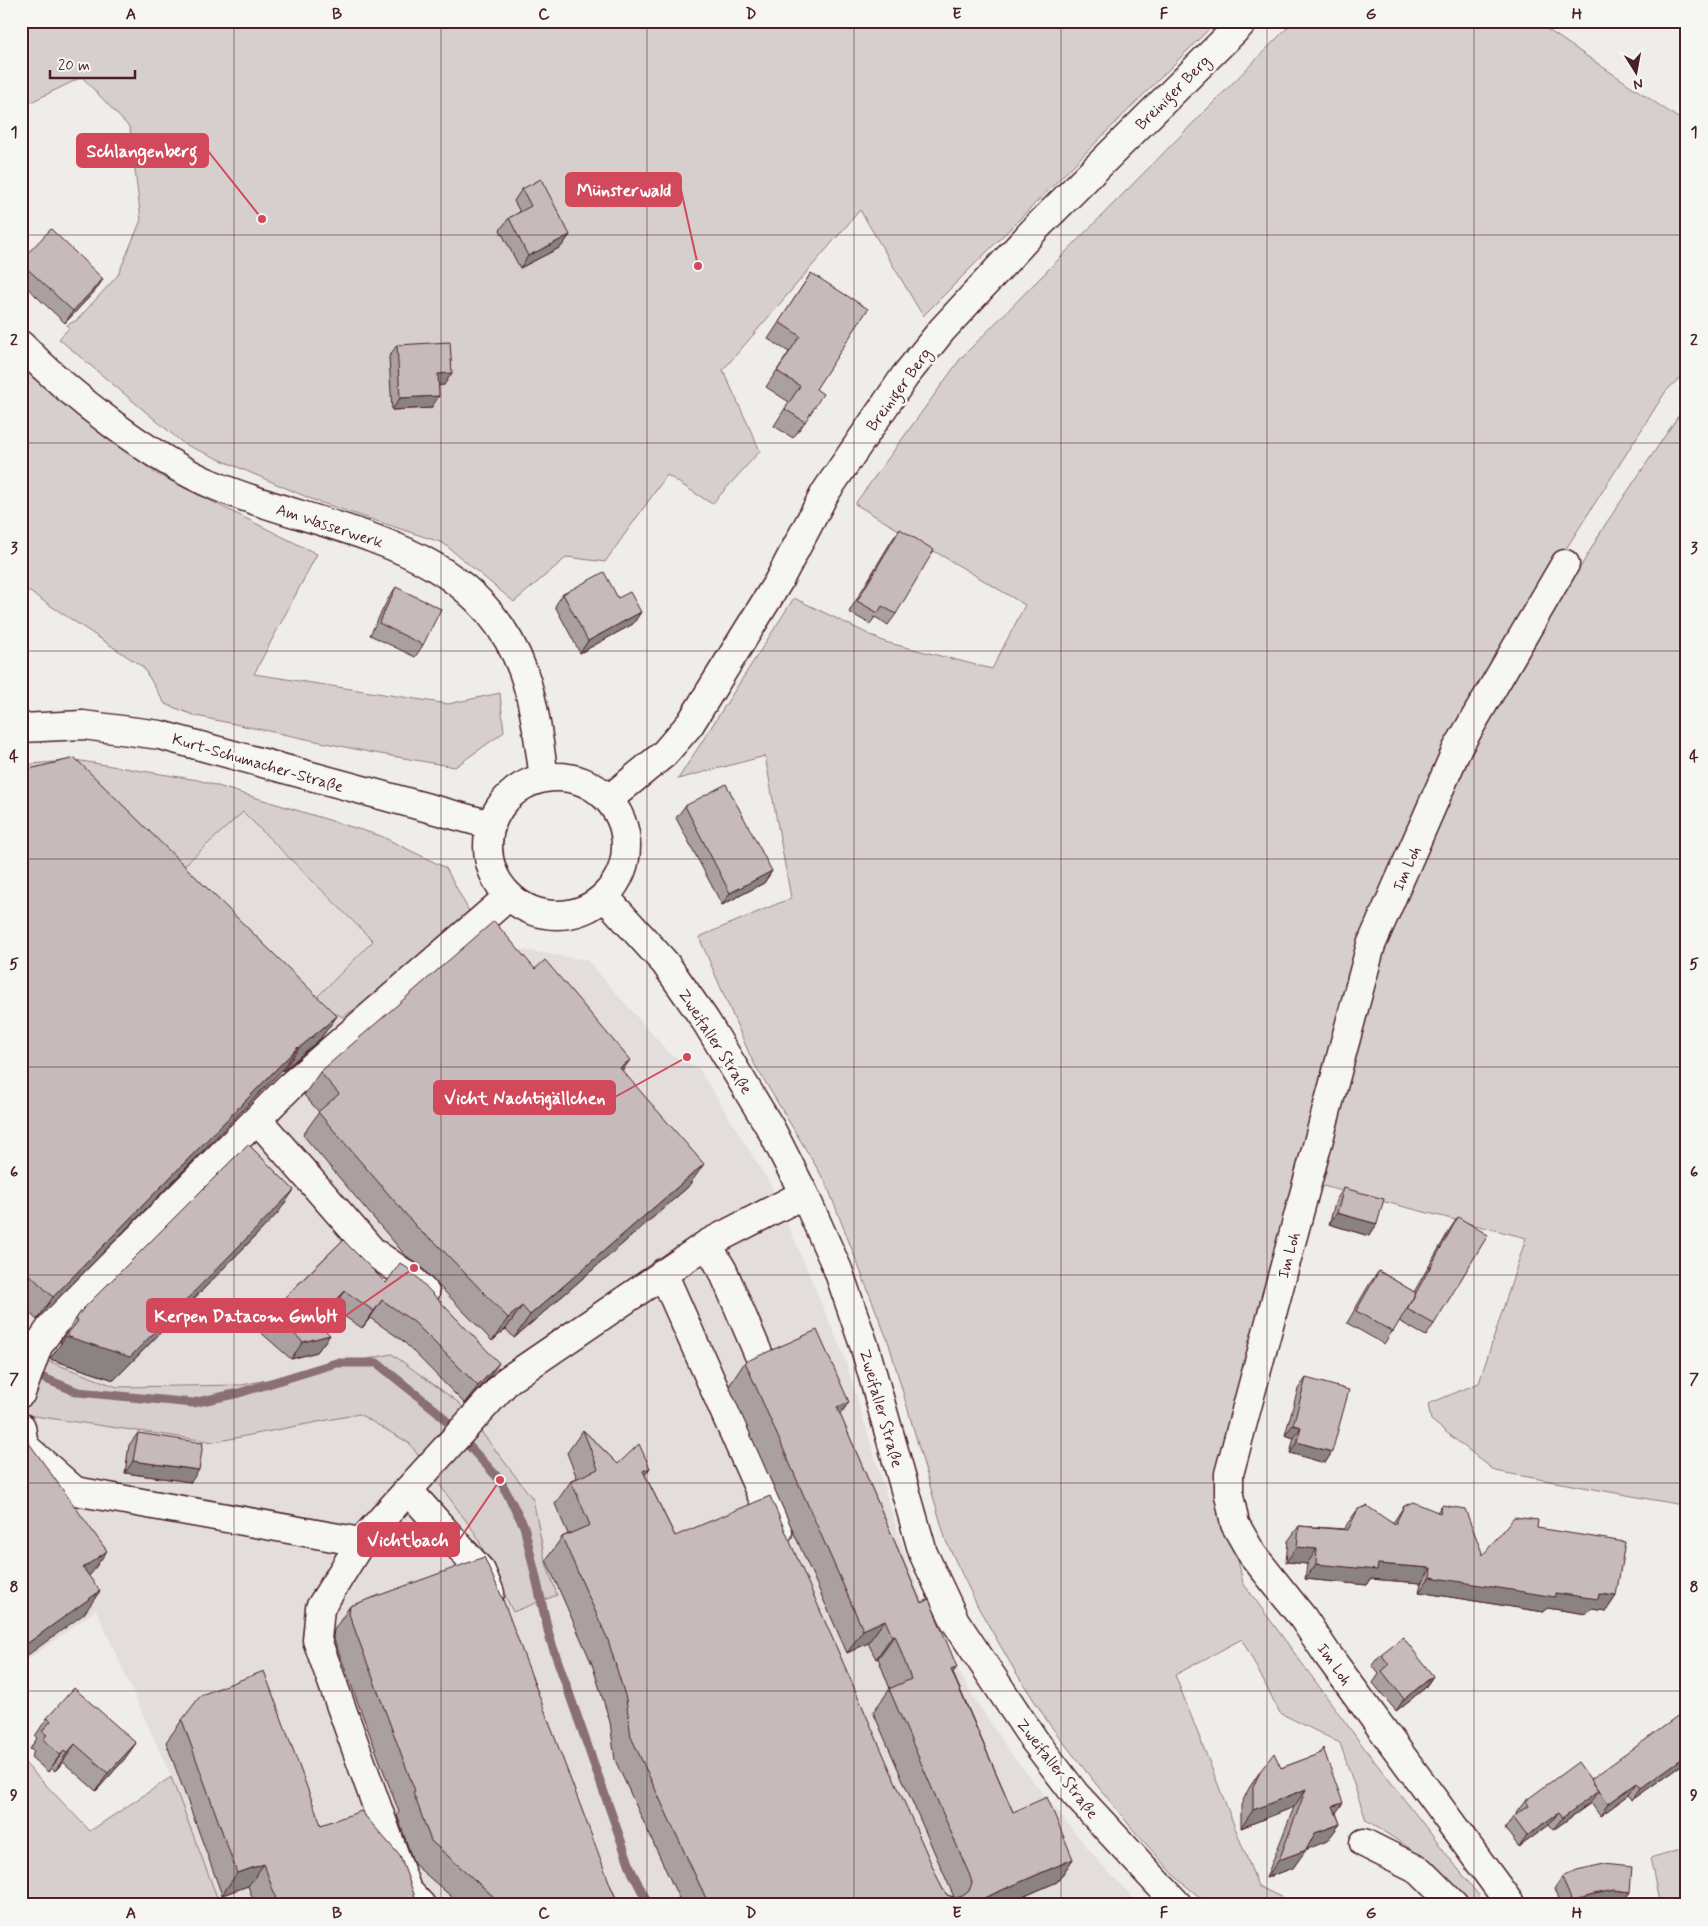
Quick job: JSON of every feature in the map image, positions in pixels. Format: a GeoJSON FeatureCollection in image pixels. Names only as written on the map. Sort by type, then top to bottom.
{"type":"FeatureCollection","features":[{"type":"Feature","properties":{"kind":"main road","name":"Breiniger Berg"},"geometry":{"type":"LineString","coordinates":[[609,800],[664,754],[690,724],[778,582],[825,493],[905,376],[936,338],[1036,227],[1244,21]]}},
{"type":"Feature","properties":{"kind":"main road","name":"Am Wasserwerk"},"geometry":{"type":"LineString","coordinates":[[21,345],[115,425],[156,453],[206,481],[276,508],[374,538],[408,552],[437,567],[476,595],[498,624],[523,672],[537,734],[544,778]]}},
{"type":"Feature","properties":{"kind":"main road","name":"Im Loh"},"geometry":{"type":"LineString","coordinates":[[1511,1905],[1302,1618],[1252,1554],[1235,1524],[1229,1495],[1228,1474],[1371,945],[1457,749],[1565,564]]}},
{"type":"Feature","properties":{"kind":"main road","name":"Kurt-Schumacher-Straße"},"geometry":{"type":"LineString","coordinates":[[21,728],[83,725],[160,735],[275,764],[428,810],[491,825]]}},
{"type":"Feature","properties":{"kind":"main road"},"geometry":{"type":"LineString","coordinates":[[568,777],[590,785],[609,800],[619,814],[625,831],[626,849],[624,867],[616,883],[605,897],[588,909],[567,915],[546,915],[526,908],[509,896],[497,881],[490,863],[488,844],[491,825],[497,812],[517,790],[544,778],[568,777]]}},
{"type":"Feature","properties":{"kind":"main road"},"geometry":{"type":"LineString","coordinates":[[21,1393],[38,1346],[54,1323],[290,1086],[509,896]]}},
{"type":"Feature","properties":{"kind":"main road","name":"Zweifaller Straße"},"geometry":{"type":"LineString","coordinates":[[605,897],[665,963],[705,1020],[771,1129],[804,1194],[838,1270],[865,1348],[923,1553],[955,1621],[1022,1724],[1075,1794],[1178,1905]]}},
{"type":"Feature","properties":{"kind":"main road"},"geometry":{"type":"LineString","coordinates":[[257,1119],[373,1252],[408,1276],[442,1310]]}},
{"type":"Feature","properties":{"kind":"main road"},"geometry":{"type":"LineString","coordinates":[[421,1905],[408,1890],[318,1640],[320,1608],[360,1542],[473,1416],[508,1380],[707,1244],[804,1194]]}},
{"type":"Feature","properties":{"kind":"main road"},"geometry":{"type":"LineString","coordinates":[[707,1244],[723,1271],[758,1353]]}},
{"type":"Feature","properties":{"kind":"main road"},"geometry":{"type":"LineString","coordinates":[[663,1273],[786,1552]]}},
{"type":"Feature","properties":{"kind":"main road"},"geometry":{"type":"LineString","coordinates":[[488,1359],[508,1380]]}},
{"type":"Feature","properties":{"kind":"main road"},"geometry":{"type":"LineString","coordinates":[[21,1428],[24,1446],[75,1492],[360,1542]]}},
{"type":"Feature","properties":{"kind":"main road"},"geometry":{"type":"LineString","coordinates":[[408,1490],[481,1571],[500,1614]]}},
{"type":"Feature","properties":{"kind":"main road"},"geometry":{"type":"LineString","coordinates":[[1364,1843],[1420,1870],[1454,1905]]}},
{"type":"Feature","properties":{"kind":"shaded area"},"geometry":{"type":"Polygon","coordinates":[[[21,21],[1217,21],[923,316],[860,210],[723,370],[760,451],[712,504],[667,475],[605,562],[567,557],[514,602],[443,543],[316,501],[184,444],[59,339],[69,328],[67,325],[77,320],[118,275],[141,220],[130,128],[82,77],[21,107],[21,21]]]}},
{"type":"Feature","properties":{"kind":"shaded area"},"geometry":{"type":"Polygon","coordinates":[[[1294,21],[1535,21],[1687,124],[1687,371],[1666,391],[1531,604],[1415,812],[1219,1474],[1243,1583],[1362,1745],[1486,1905],[1463,1905],[1423,1857],[1366,1820],[1340,1743],[1280,1713],[1242,1639],[1175,1675],[1258,1886],[1297,1905],[1209,1905],[1179,1880],[1135,1832],[1050,1725],[1015,1671],[978,1607],[946,1541],[889,1344],[826,1183],[752,1060],[699,937],[791,898],[765,756],[678,779],[794,598],[885,642],[992,669],[1025,605],[855,504],[961,358],[1294,21]]]}},
{"type":"Feature","properties":{"kind":"shaded area"},"geometry":{"type":"Polygon","coordinates":[[[21,366],[155,473],[317,554],[254,674],[448,704],[500,693],[504,732],[455,767],[369,752],[196,716],[165,704],[143,667],[21,586],[21,366]]]}},
{"type":"Feature","properties":{"kind":"shaded area"},"geometry":{"type":"Polygon","coordinates":[[[1687,403],[1687,1506],[1495,1471],[1431,1420],[1428,1404],[1479,1383],[1526,1238],[1315,1184],[1323,1145],[1391,927],[1474,749],[1605,525],[1687,403]]]}},
{"type":"Feature","properties":{"kind":"shaded area"},"geometry":{"type":"Polygon","coordinates":[[[75,760],[198,780],[381,836],[446,868],[470,913],[404,975],[343,1017],[312,1002],[373,941],[243,812],[178,871],[21,782],[21,765],[75,760]]]}},
{"type":"Feature","properties":{"kind":"shaded area"},"geometry":{"type":"Polygon","coordinates":[[[21,782],[243,812],[373,941],[313,1002],[342,1017],[404,975],[518,949],[587,960],[670,1054],[699,1069],[771,1185],[844,1356],[906,1558],[936,1631],[973,1696],[1011,1754],[1100,1863],[1140,1905],[220,1905],[171,1777],[96,1610],[21,1665],[21,1414],[214,1442],[359,1414],[409,1443],[475,1533],[513,1612],[557,1595],[545,1560],[392,1354],[242,1385],[116,1387],[21,1351],[21,782]]]}},
{"type":"Feature","properties":{"kind":"shaded area"},"geometry":{"type":"Polygon","coordinates":[[[21,1351],[117,1387],[242,1385],[392,1354],[459,1403],[533,1499],[545,1560],[557,1595],[513,1612],[475,1533],[409,1443],[359,1414],[214,1442],[21,1414],[21,1351]]]}},
{"type":"Feature","properties":{"kind":"shaded area"},"geometry":{"type":"Polygon","coordinates":[[[21,1759],[90,1831],[171,1777],[220,1905],[21,1905],[21,1759]]]}},
{"type":"Feature","properties":{"kind":"shaded area"},"geometry":{"type":"Polygon","coordinates":[[[1687,1847],[1687,1905],[1660,1905],[1650,1858],[1687,1847]]]}},
{"type":"Feature","properties":{"kind":"building"},"geometry":{"type":"Polygon","coordinates":[[[541,179],[570,235],[528,256],[509,218],[531,206],[522,189],[541,179]]]}},
{"type":"Feature","properties":{"kind":"building"},"geometry":{"type":"Polygon","coordinates":[[[51,229],[103,279],[73,311],[21,263],[21,260],[51,229]]]}},
{"type":"Feature","properties":{"kind":"building"},"geometry":{"type":"Polygon","coordinates":[[[811,273],[868,309],[816,389],[823,394],[805,422],[785,409],[800,386],[777,371],[800,336],[779,322],[811,273]]]}},
{"type":"Feature","properties":{"kind":"building"},"geometry":{"type":"Polygon","coordinates":[[[450,342],[452,373],[438,374],[439,396],[400,398],[397,345],[450,342]]]}},
{"type":"Feature","properties":{"kind":"building"},"geometry":{"type":"Polygon","coordinates":[[[900,529],[934,550],[896,614],[882,606],[878,613],[857,601],[900,529]]]}},
{"type":"Feature","properties":{"kind":"building"},"geometry":{"type":"Polygon","coordinates":[[[604,572],[618,598],[630,592],[641,612],[588,641],[563,594],[604,572]]]}},
{"type":"Feature","properties":{"kind":"building"},"geometry":{"type":"Polygon","coordinates":[[[396,587],[441,609],[423,645],[379,623],[396,587]]]}},
{"type":"Feature","properties":{"kind":"building"},"geometry":{"type":"Polygon","coordinates":[[[75,758],[337,1016],[298,1047],[53,1297],[21,1266],[21,771],[75,758]]]}},
{"type":"Feature","properties":{"kind":"building"},"geometry":{"type":"Polygon","coordinates":[[[726,784],[772,871],[730,893],[685,806],[726,784]]]}},
{"type":"Feature","properties":{"kind":"building"},"geometry":{"type":"Polygon","coordinates":[[[494,921],[535,969],[545,960],[630,1060],[620,1068],[704,1164],[530,1315],[522,1306],[508,1318],[435,1242],[421,1232],[318,1112],[339,1094],[320,1072],[494,921]]]}},
{"type":"Feature","properties":{"kind":"building"},"geometry":{"type":"Polygon","coordinates":[[[248,1144],[294,1190],[130,1357],[66,1336],[78,1321],[76,1319],[82,1310],[248,1144]]]}},
{"type":"Feature","properties":{"kind":"building"},"geometry":{"type":"Polygon","coordinates":[[[1344,1188],[1384,1199],[1377,1224],[1337,1213],[1344,1188]]]}},
{"type":"Feature","properties":{"kind":"building"},"geometry":{"type":"Polygon","coordinates":[[[1458,1217],[1488,1235],[1434,1324],[1407,1309],[1458,1217]]]}},
{"type":"Feature","properties":{"kind":"building"},"geometry":{"type":"Polygon","coordinates":[[[343,1240],[386,1283],[400,1263],[410,1270],[499,1363],[478,1386],[414,1322],[382,1300],[374,1311],[345,1291],[316,1321],[330,1335],[303,1342],[270,1312],[343,1240]]]}},
{"type":"Feature","properties":{"kind":"building"},"geometry":{"type":"Polygon","coordinates":[[[1379,1271],[1416,1293],[1393,1332],[1356,1311],[1379,1271]]]}},
{"type":"Feature","properties":{"kind":"building"},"geometry":{"type":"Polygon","coordinates":[[[817,1330],[849,1402],[837,1407],[921,1603],[929,1599],[957,1667],[951,1670],[1013,1812],[1047,1797],[1073,1859],[968,1905],[709,1905],[631,1737],[626,1699],[608,1640],[562,1537],[590,1525],[571,1481],[598,1469],[583,1430],[618,1464],[639,1444],[650,1468],[643,1471],[675,1536],[770,1496],[942,1888],[947,1895],[955,1898],[963,1896],[969,1891],[972,1883],[970,1876],[889,1689],[911,1679],[895,1635],[892,1636],[885,1620],[863,1630],[745,1362],[817,1330]]]}},
{"type":"Feature","properties":{"kind":"building"},"geometry":{"type":"Polygon","coordinates":[[[1306,1378],[1349,1390],[1332,1452],[1297,1442],[1301,1427],[1293,1425],[1306,1378]]]}},
{"type":"Feature","properties":{"kind":"building"},"geometry":{"type":"Polygon","coordinates":[[[138,1433],[203,1443],[199,1470],[133,1461],[138,1433]]]}},
{"type":"Feature","properties":{"kind":"building"},"geometry":{"type":"Polygon","coordinates":[[[26,1439],[107,1551],[83,1568],[100,1591],[21,1648],[21,1442],[26,1439]]]}},
{"type":"Feature","properties":{"kind":"building"},"geometry":{"type":"Polygon","coordinates":[[[1413,1502],[1440,1513],[1442,1505],[1465,1509],[1483,1555],[1514,1517],[1538,1520],[1537,1528],[1625,1542],[1616,1596],[1599,1594],[1598,1599],[1555,1593],[1555,1597],[1430,1577],[1431,1568],[1378,1564],[1377,1570],[1316,1564],[1317,1549],[1297,1547],[1299,1526],[1348,1530],[1358,1509],[1367,1506],[1395,1525],[1404,1506],[1413,1502]]]}},
{"type":"Feature","properties":{"kind":"building"},"geometry":{"type":"Polygon","coordinates":[[[484,1557],[502,1597],[619,1905],[503,1905],[431,1841],[413,1792],[415,1791],[349,1614],[350,1606],[484,1557]]]}},
{"type":"Feature","properties":{"kind":"building"},"geometry":{"type":"Polygon","coordinates":[[[1403,1637],[1433,1676],[1404,1699],[1382,1671],[1389,1665],[1381,1654],[1403,1637]]]}},
{"type":"Feature","properties":{"kind":"building"},"geometry":{"type":"Polygon","coordinates":[[[264,1671],[321,1825],[361,1811],[400,1856],[418,1905],[278,1905],[264,1864],[237,1873],[182,1720],[201,1695],[264,1671]]]}},
{"type":"Feature","properties":{"kind":"building"},"geometry":{"type":"Polygon","coordinates":[[[74,1688],[136,1743],[108,1773],[75,1744],[67,1753],[64,1751],[60,1755],[43,1739],[47,1735],[42,1731],[51,1721],[47,1718],[74,1688]]]}},
{"type":"Feature","properties":{"kind":"building"},"geometry":{"type":"Polygon","coordinates":[[[1687,1710],[1687,1755],[1641,1788],[1637,1783],[1608,1804],[1591,1779],[1687,1710]]]}},
{"type":"Feature","properties":{"kind":"building"},"geometry":{"type":"Polygon","coordinates":[[[1323,1748],[1343,1803],[1333,1806],[1340,1824],[1315,1833],[1306,1850],[1279,1860],[1306,1789],[1253,1810],[1253,1787],[1261,1770],[1274,1753],[1281,1768],[1321,1753],[1323,1748]]]}},
{"type":"Feature","properties":{"kind":"building"},"geometry":{"type":"Polygon","coordinates":[[[1578,1762],[1599,1791],[1562,1818],[1558,1813],[1527,1836],[1513,1817],[1528,1806],[1525,1801],[1578,1762]]]}},
{"type":"Feature","properties":{"kind":"building"},"geometry":{"type":"Polygon","coordinates":[[[1604,1864],[1632,1867],[1630,1892],[1614,1890],[1589,1895],[1572,1902],[1562,1877],[1577,1870],[1604,1864]]]}},
{"type":"Feature","properties":{"kind":"waterway"},"geometry":{"type":"LineString","coordinates":[[31,1373],[78,1392],[193,1403],[239,1393],[336,1363],[377,1363],[438,1412],[500,1480],[524,1526],[550,1639],[632,1872],[649,1905]]}},
{"type":"Feature","properties":{"kind":"place","name":"Schlangenberg"},"geometry":{"type":"Point","coordinates":[262,219]}},
{"type":"Feature","properties":{"kind":"place","name":"Münsterwald"},"geometry":{"type":"Point","coordinates":[698,266]}},
{"type":"Feature","properties":{"kind":"place","name":"Vicht Nachtigällchen"},"geometry":{"type":"Point","coordinates":[687,1057]}},
{"type":"Feature","properties":{"kind":"place","name":"Kerpen Datacom GmbH"},"geometry":{"type":"Point","coordinates":[414,1268]}},
{"type":"Feature","properties":{"kind":"place","name":"Vichtbach"},"geometry":{"type":"Point","coordinates":[500,1480]}}]}
